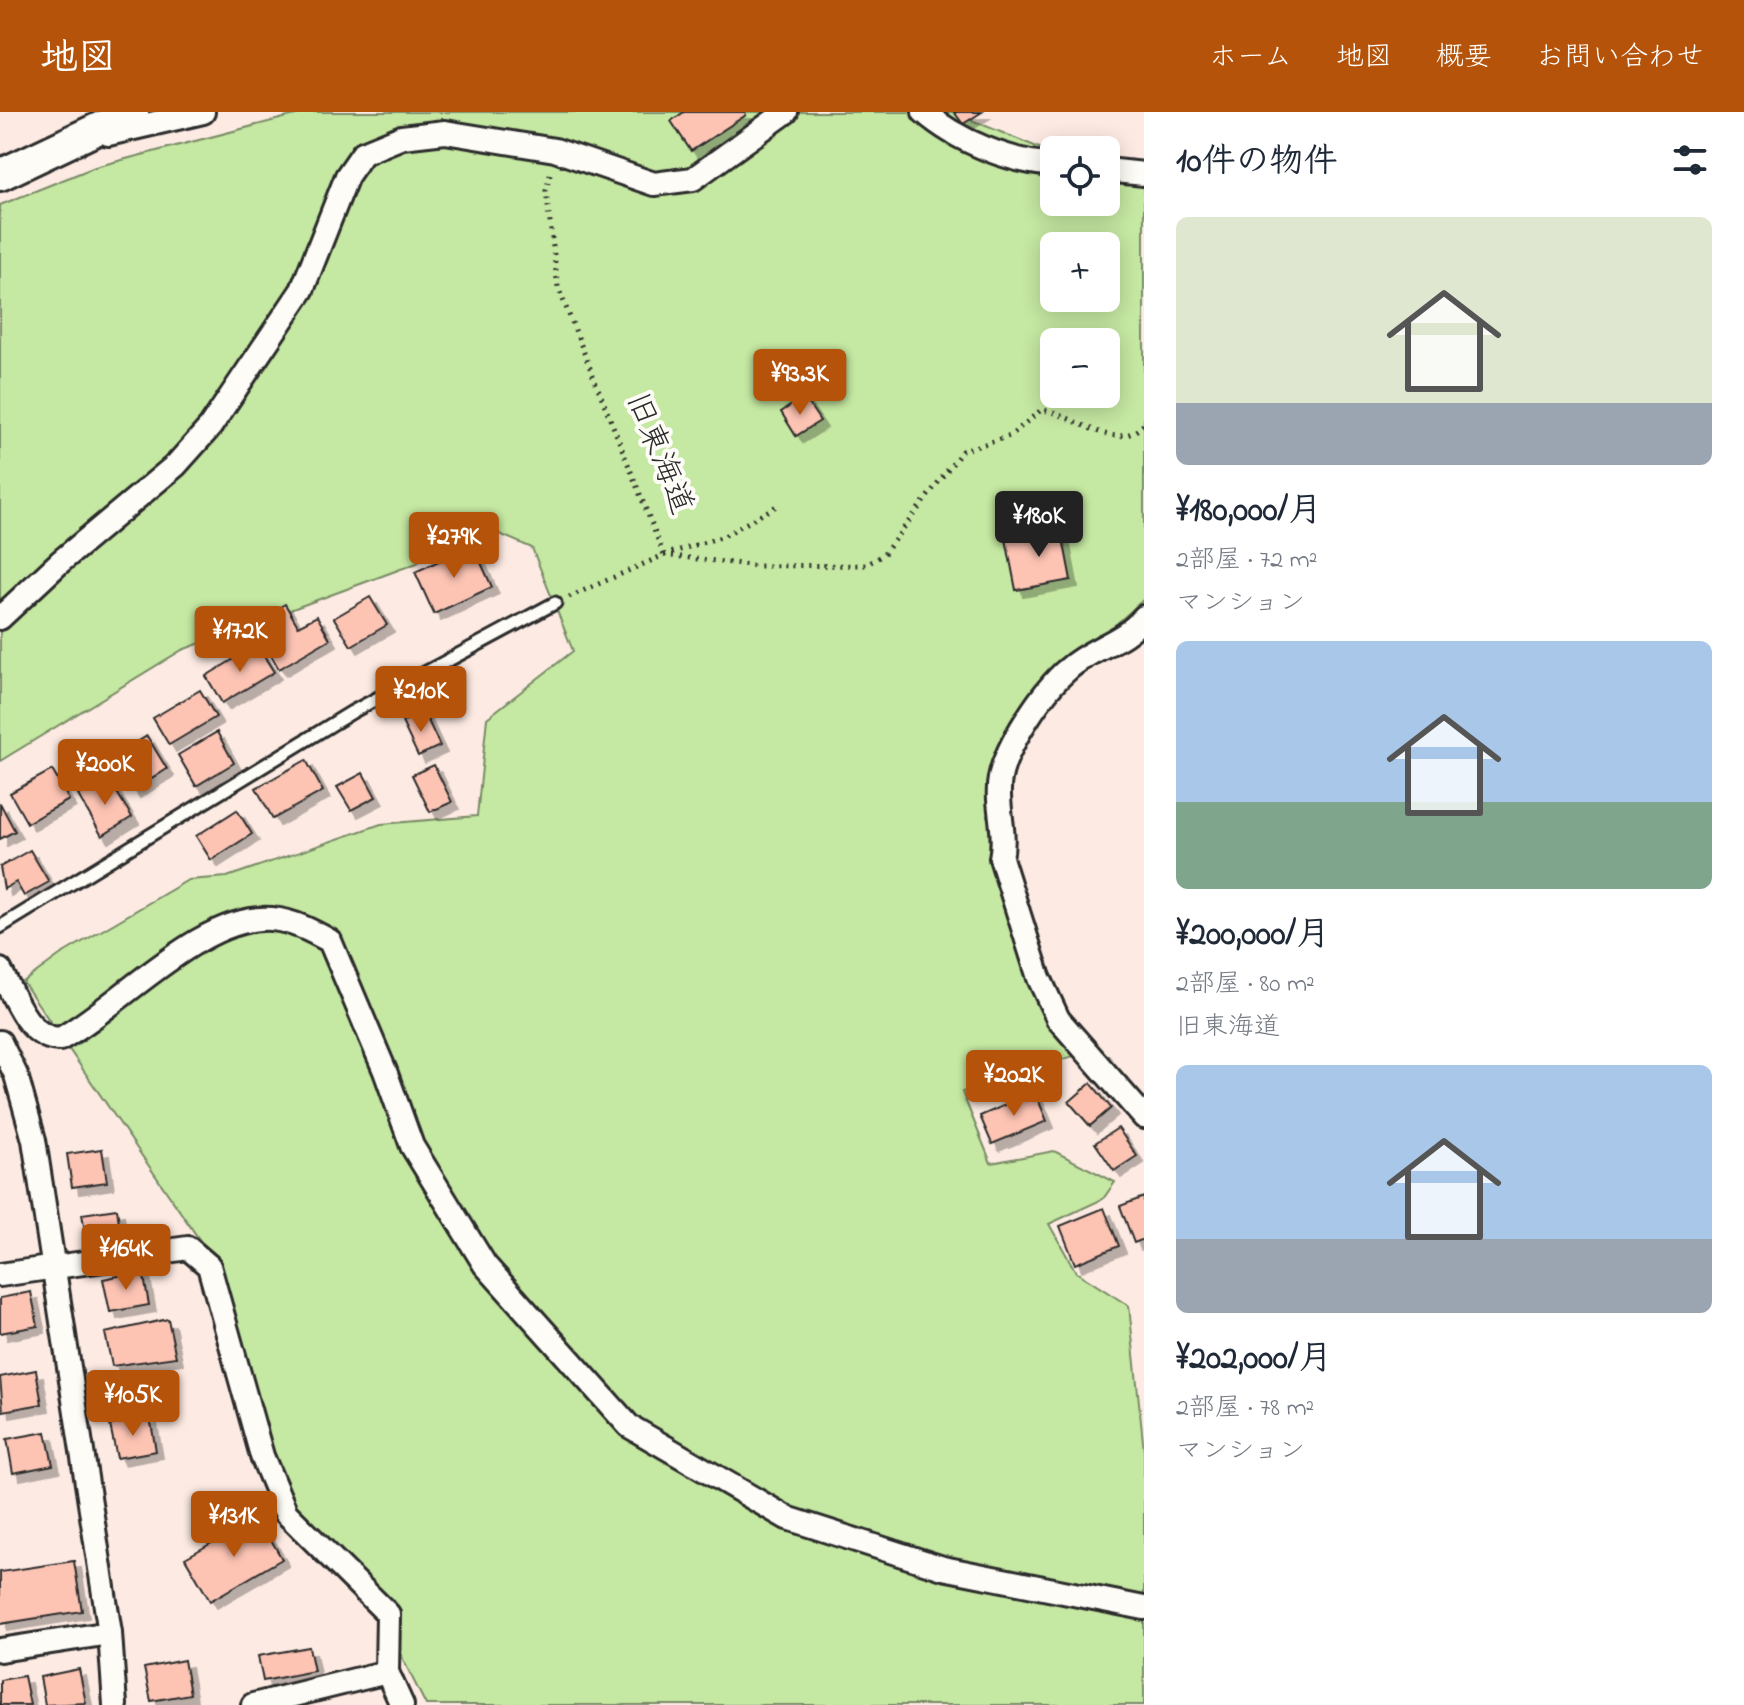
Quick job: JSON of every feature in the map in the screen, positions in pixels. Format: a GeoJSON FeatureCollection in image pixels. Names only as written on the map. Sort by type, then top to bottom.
{"type":"FeatureCollection","features":[{"type":"Feature","properties":{"kind":"main road"},"geometry":{"type":"LineString","coordinates":[[0,175],[133,112]]}},
{"type":"Feature","properties":{"kind":"street"},"geometry":{"type":"LineString","coordinates":[[60,145],[203,112]]}},
{"type":"Feature","properties":{"kind":"street"},"geometry":{"type":"LineString","coordinates":[[0,618],[60,562],[176,465],[210,427],[302,290],[347,176],[363,153],[402,137],[445,132],[555,150],[654,184],[693,179],[786,112]]}},
{"type":"Feature","properties":{"kind":"street"},"geometry":{"type":"LineString","coordinates":[[924,112],[975,143],[1028,163],[1040,164]]}},
{"type":"Feature","properties":{"kind":"street"},"geometry":{"type":"LineString","coordinates":[[1120,171],[1144,174]]}},
{"type":"Feature","properties":{"kind":"street"},"geometry":{"type":"LineString","coordinates":[[1144,617],[1104,649],[1068,668],[1010,749],[999,780],[1005,838],[1001,858],[1039,978],[1058,1019],[1144,1117]]}},
{"type":"Feature","properties":{"kind":"street"},"geometry":{"type":"LineString","coordinates":[[0,970],[30,1024],[49,1039],[60,1039],[198,940],[257,919],[279,920],[310,930],[330,941],[385,1071],[412,1146],[485,1265],[629,1426],[787,1518],[943,1568],[1144,1608]]}},
{"type":"Feature","properties":{"kind":"street"},"geometry":{"type":"LineString","coordinates":[[0,1042],[16,1075],[34,1140],[110,1633],[115,1705]]}},
{"type":"Feature","properties":{"kind":"street"},"geometry":{"type":"LineString","coordinates":[[0,1275],[188,1248],[209,1266],[262,1456],[281,1502],[286,1513],[388,1614],[387,1672],[402,1705]]}},
{"type":"Feature","properties":{"kind":"street"},"geometry":{"type":"LineString","coordinates":[[0,1650],[110,1633]]}},
{"type":"Feature","properties":{"kind":"street"},"geometry":{"type":"LineString","coordinates":[[253,1705],[387,1672]]}},
{"type":"Feature","properties":{"kind":"lane"},"geometry":{"type":"LineString","coordinates":[[0,927],[352,712],[555,603]]}},
{"type":"Feature","properties":{"kind":"path","name":"旧東海道"},"geometry":{"type":"LineString","coordinates":[[555,150],[546,191],[558,287],[664,555],[555,603]]}},
{"type":"Feature","properties":{"kind":"path"},"geometry":{"type":"LineString","coordinates":[[664,555],[758,566],[866,565],[884,554],[962,451],[1010,436],[1041,410],[1052,411],[1108,435],[1128,436],[1144,424]]}},
{"type":"Feature","properties":{"kind":"path"},"geometry":{"type":"LineString","coordinates":[[664,555],[724,536],[780,504]]}},
{"type":"Feature","properties":{"kind":"green space"},"geometry":{"type":"Polygon","coordinates":[[[307,112],[952,112],[1040,148],[1040,216],[1120,216],[1120,173],[1144,177],[1144,599],[1023,709],[1001,858],[1086,1052],[962,1092],[991,1163],[1054,1151],[1115,1182],[1103,1199],[1049,1224],[1076,1272],[1129,1306],[1144,1451],[1144,1705],[426,1705],[373,1600],[272,1481],[218,1267],[23,982],[60,955],[188,880],[227,877],[381,824],[477,816],[487,718],[573,651],[532,548],[472,522],[417,563],[182,650],[0,761],[0,205],[95,167],[307,112]]]}},
{"type":"Feature","properties":{"kind":"building"},"geometry":{"type":"Polygon","coordinates":[[[684,112],[745,112],[746,115],[691,151],[671,121],[684,112]]]}},
{"type":"Feature","properties":{"kind":"building"},"geometry":{"type":"Polygon","coordinates":[[[954,112],[982,112],[963,124],[954,112]]]}},
{"type":"Feature","properties":{"kind":"building"},"geometry":{"type":"Polygon","coordinates":[[[804,397],[820,421],[796,436],[781,412],[804,397]]]}},
{"type":"Feature","properties":{"kind":"building"},"geometry":{"type":"Polygon","coordinates":[[[1061,528],[1071,580],[1016,590],[1006,539],[1061,528]]]}},
{"type":"Feature","properties":{"kind":"building"},"geometry":{"type":"Polygon","coordinates":[[[473,545],[492,587],[434,614],[415,572],[473,545]]]}},
{"type":"Feature","properties":{"kind":"building"},"geometry":{"type":"Polygon","coordinates":[[[370,597],[387,625],[351,646],[334,618],[370,597]]]}},
{"type":"Feature","properties":{"kind":"building"},"geometry":{"type":"Polygon","coordinates":[[[285,604],[298,626],[317,616],[330,639],[279,669],[252,623],[285,604]]]}},
{"type":"Feature","properties":{"kind":"building"},"geometry":{"type":"Polygon","coordinates":[[[257,645],[274,672],[222,703],[206,676],[257,645]]]}},
{"type":"Feature","properties":{"kind":"building"},"geometry":{"type":"Polygon","coordinates":[[[200,690],[216,717],[169,745],[153,718],[200,690]]]}},
{"type":"Feature","properties":{"kind":"building"},"geometry":{"type":"Polygon","coordinates":[[[424,712],[440,746],[418,756],[402,722],[424,712]]]}},
{"type":"Feature","properties":{"kind":"building"},"geometry":{"type":"Polygon","coordinates":[[[217,732],[234,763],[196,786],[178,755],[217,732]]]}},
{"type":"Feature","properties":{"kind":"building"},"geometry":{"type":"Polygon","coordinates":[[[147,736],[167,769],[133,791],[112,758],[147,736]]]}},
{"type":"Feature","properties":{"kind":"building"},"geometry":{"type":"Polygon","coordinates":[[[306,760],[323,791],[273,819],[256,788],[306,760]]]}},
{"type":"Feature","properties":{"kind":"building"},"geometry":{"type":"Polygon","coordinates":[[[434,765],[452,802],[430,812],[412,775],[434,765]]]}},
{"type":"Feature","properties":{"kind":"building"},"geometry":{"type":"Polygon","coordinates":[[[52,770],[69,800],[27,823],[10,793],[52,770]]]}},
{"type":"Feature","properties":{"kind":"building"},"geometry":{"type":"Polygon","coordinates":[[[363,773],[376,797],[351,810],[337,787],[363,773]]]}},
{"type":"Feature","properties":{"kind":"building"},"geometry":{"type":"Polygon","coordinates":[[[108,778],[132,817],[102,836],[78,795],[108,778]]]}},
{"type":"Feature","properties":{"kind":"building"},"geometry":{"type":"Polygon","coordinates":[[[0,803],[15,831],[0,839],[0,803]]]}},
{"type":"Feature","properties":{"kind":"building"},"geometry":{"type":"Polygon","coordinates":[[[237,810],[252,834],[211,860],[196,836],[237,810]]]}},
{"type":"Feature","properties":{"kind":"building"},"geometry":{"type":"Polygon","coordinates":[[[30,850],[49,882],[24,896],[16,882],[4,889],[0,867],[30,850]]]}},
{"type":"Feature","properties":{"kind":"building"},"geometry":{"type":"Polygon","coordinates":[[[1091,1083],[1111,1108],[1090,1126],[1069,1102],[1091,1083]]]}},
{"type":"Feature","properties":{"kind":"building"},"geometry":{"type":"Polygon","coordinates":[[[1035,1092],[1047,1121],[992,1144],[980,1116],[1035,1092]]]}},
{"type":"Feature","properties":{"kind":"building"},"geometry":{"type":"Polygon","coordinates":[[[1118,1128],[1137,1156],[1114,1171],[1095,1143],[1118,1128]]]}},
{"type":"Feature","properties":{"kind":"building"},"geometry":{"type":"Polygon","coordinates":[[[102,1149],[107,1182],[72,1187],[67,1154],[102,1149]]]}},
{"type":"Feature","properties":{"kind":"building"},"geometry":{"type":"Polygon","coordinates":[[[1144,1197],[1144,1239],[1134,1243],[1120,1206],[1144,1197]]]}},
{"type":"Feature","properties":{"kind":"building"},"geometry":{"type":"Polygon","coordinates":[[[1104,1208],[1119,1246],[1075,1264],[1060,1226],[1104,1208]]]}},
{"type":"Feature","properties":{"kind":"building"},"geometry":{"type":"Polygon","coordinates":[[[117,1209],[122,1243],[88,1248],[82,1214],[117,1209]]]}},
{"type":"Feature","properties":{"kind":"building"},"geometry":{"type":"Polygon","coordinates":[[[143,1271],[149,1305],[110,1312],[103,1279],[143,1271]]]}},
{"type":"Feature","properties":{"kind":"building"},"geometry":{"type":"Polygon","coordinates":[[[31,1292],[38,1326],[0,1333],[0,1298],[31,1292]]]}},
{"type":"Feature","properties":{"kind":"building"},"geometry":{"type":"Polygon","coordinates":[[[168,1319],[176,1357],[112,1366],[105,1333],[168,1319]]]}},
{"type":"Feature","properties":{"kind":"building"},"geometry":{"type":"Polygon","coordinates":[[[36,1370],[42,1404],[3,1411],[0,1377],[36,1370]]]}},
{"type":"Feature","properties":{"kind":"building"},"geometry":{"type":"Polygon","coordinates":[[[150,1417],[156,1451],[117,1458],[110,1425],[150,1417]]]}},
{"type":"Feature","properties":{"kind":"building"},"geometry":{"type":"Polygon","coordinates":[[[46,1432],[53,1465],[13,1473],[7,1439],[46,1432]]]}},
{"type":"Feature","properties":{"kind":"building"},"geometry":{"type":"Polygon","coordinates":[[[258,1517],[282,1559],[210,1601],[185,1558],[258,1517]]]}},
{"type":"Feature","properties":{"kind":"building"},"geometry":{"type":"Polygon","coordinates":[[[74,1561],[82,1611],[0,1624],[0,1572],[74,1561]]]}},
{"type":"Feature","properties":{"kind":"building"},"geometry":{"type":"Polygon","coordinates":[[[309,1647],[314,1671],[263,1681],[258,1656],[309,1647]]]}},
{"type":"Feature","properties":{"kind":"building"},"geometry":{"type":"Polygon","coordinates":[[[184,1660],[190,1694],[151,1701],[144,1668],[184,1660]]]}},
{"type":"Feature","properties":{"kind":"building"},"geometry":{"type":"Polygon","coordinates":[[[79,1669],[86,1703],[45,1705],[40,1677],[79,1669]]]}},
{"type":"Feature","properties":{"kind":"building"},"geometry":{"type":"Polygon","coordinates":[[[24,1676],[30,1705],[0,1705],[0,1680],[24,1676]]]}}]}
